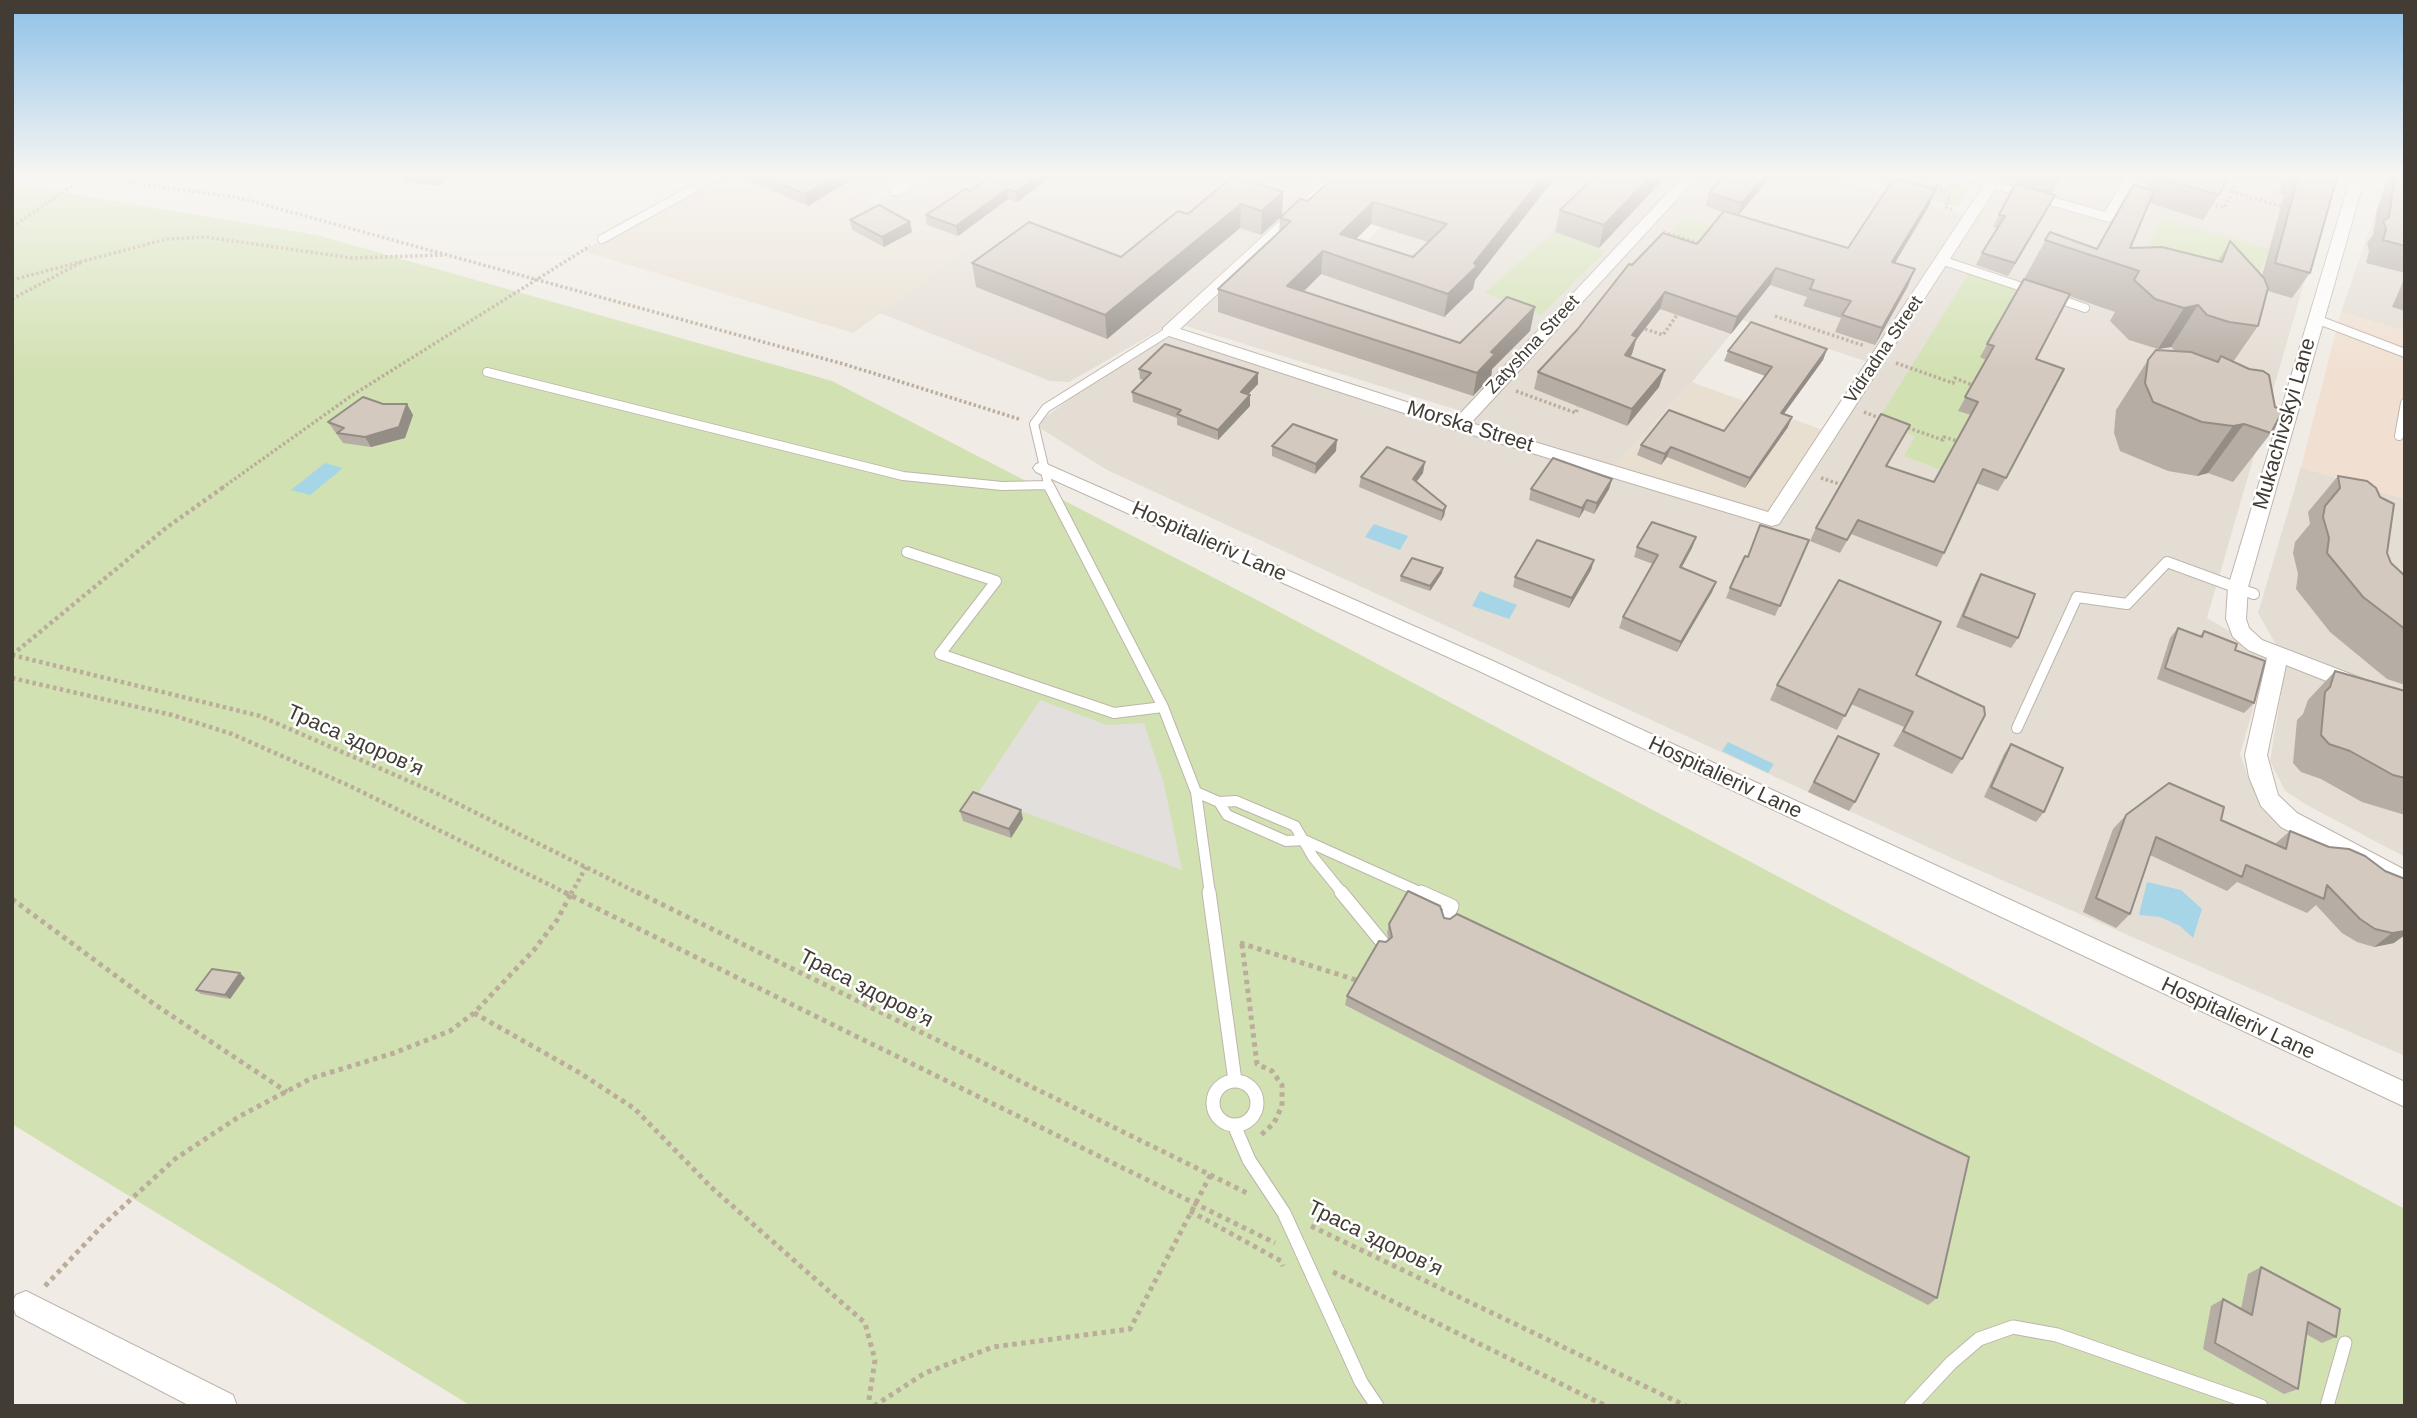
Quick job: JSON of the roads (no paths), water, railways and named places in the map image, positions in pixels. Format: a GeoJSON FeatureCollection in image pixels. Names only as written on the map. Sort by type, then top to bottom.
{"type":"FeatureCollection","features":[{"type":"Feature","properties":{"kind":"street"},"geometry":{"type":"LineString","coordinates":[[1169,331],[1270,239]]}},
{"type":"Feature","properties":{"kind":"street","name":"Zatyshna Street"},"geometry":{"type":"LineString","coordinates":[[1459,425],[1632,239]]}},
{"type":"Feature","properties":{"kind":"street","name":"Vidradna Street"},"geometry":{"type":"LineString","coordinates":[[1772,520],[1957,239]]}},
{"type":"Feature","properties":{"kind":"street","name":"Mukachivskyi Lane"},"geometry":{"type":"LineString","coordinates":[[2340,239],[2316,319],[2246,591],[2236,619],[2240,632],[2255,645],[2405,705]]}},
{"type":"Feature","properties":{"kind":"street","name":"Morska Street"},"geometry":{"type":"LineString","coordinates":[[1169,331],[1459,425],[1772,520]]}},
{"type":"Feature","properties":{"kind":"street","name":"Hospitalieriv Lane"},"geometry":{"type":"LineString","coordinates":[[1045,476],[1486,666],[2405,1095]]}},
{"type":"Feature","properties":{"kind":"street"},"geometry":{"type":"LineString","coordinates":[[2278,656],[2256,755],[2260,777],[2269,800],[2289,820],[2405,881]]}},
{"type":"Feature","properties":{"kind":"street"},"geometry":{"type":"LineString","coordinates":[[26,1306],[222,1406]]}},
{"type":"Feature","properties":{"kind":"lane"},"geometry":{"type":"LineString","coordinates":[[1944,261],[2035,291]]}},
{"type":"Feature","properties":{"kind":"lane"},"geometry":{"type":"LineString","coordinates":[[2047,296],[2085,308]]}},
{"type":"Feature","properties":{"kind":"lane"},"geometry":{"type":"LineString","coordinates":[[2316,319],[2405,353]]}},
{"type":"Feature","properties":{"kind":"lane"},"geometry":{"type":"LineString","coordinates":[[1169,331],[1046,408],[1034,424],[1045,476],[1163,707],[1196,792],[1235,1081]]}},
{"type":"Feature","properties":{"kind":"lane"},"geometry":{"type":"LineString","coordinates":[[487,372],[903,476],[1002,486],[1045,476]]}},
{"type":"Feature","properties":{"kind":"lane"},"geometry":{"type":"LineString","coordinates":[[2399,436],[2405,403]]}},
{"type":"Feature","properties":{"kind":"lane"},"geometry":{"type":"LineString","coordinates":[[907,552],[996,581],[940,654],[1114,713],[1163,707]]}},
{"type":"Feature","properties":{"kind":"lane"},"geometry":{"type":"LineString","coordinates":[[2017,728],[2077,597],[2127,604],[2167,562],[2246,591]]}},
{"type":"Feature","properties":{"kind":"lane"},"geometry":{"type":"LineString","coordinates":[[1196,792],[1219,802],[1236,801],[1295,826],[1313,857],[1382,942]]}},
{"type":"Feature","properties":{"kind":"lane"},"geometry":{"type":"LineString","coordinates":[[1219,802],[1227,815],[1286,841],[1304,840],[1452,905],[1446,919]]}},
{"type":"Feature","properties":{"kind":"lane"},"geometry":{"type":"LineString","coordinates":[[1235,1081],[1217,1089],[1212,1107],[1216,1116],[1234,1125],[1249,1160],[1284,1213],[1361,1382],[1377,1406]]}},
{"type":"Feature","properties":{"kind":"lane"},"geometry":{"type":"LineString","coordinates":[[1234,1125],[1253,1118],[1257,1108],[1253,1090],[1235,1081]]}},
{"type":"Feature","properties":{"kind":"lane"},"geometry":{"type":"LineString","coordinates":[[1911,1406],[1951,1363],[1979,1339],[2013,1327],[2057,1335],[2261,1406]]}},
{"type":"Feature","properties":{"kind":"lane"},"geometry":{"type":"LineString","coordinates":[[2326,1406],[2345,1343]]}},
{"type":"Feature","properties":{"kind":"water"},"geometry":{"type":"Polygon","coordinates":[[[325,463],[343,468],[310,495],[291,490],[325,463]]]}},
{"type":"Feature","properties":{"kind":"water"},"geometry":{"type":"Polygon","coordinates":[[[1374,524],[1408,536],[1400,550],[1365,537],[1374,524]]]}},
{"type":"Feature","properties":{"kind":"water"},"geometry":{"type":"Polygon","coordinates":[[[1480,591],[1517,605],[1509,619],[1472,606],[1480,591]]]}},
{"type":"Feature","properties":{"kind":"water"},"geometry":{"type":"Polygon","coordinates":[[[1728,742],[1774,764],[1768,773],[1722,751],[1728,742]]]}},
{"type":"Feature","properties":{"kind":"water"},"geometry":{"type":"Polygon","coordinates":[[[2147,882],[2181,890],[2202,909],[2193,938],[2180,926],[2160,917],[2139,915],[2147,882]]]}}]}
